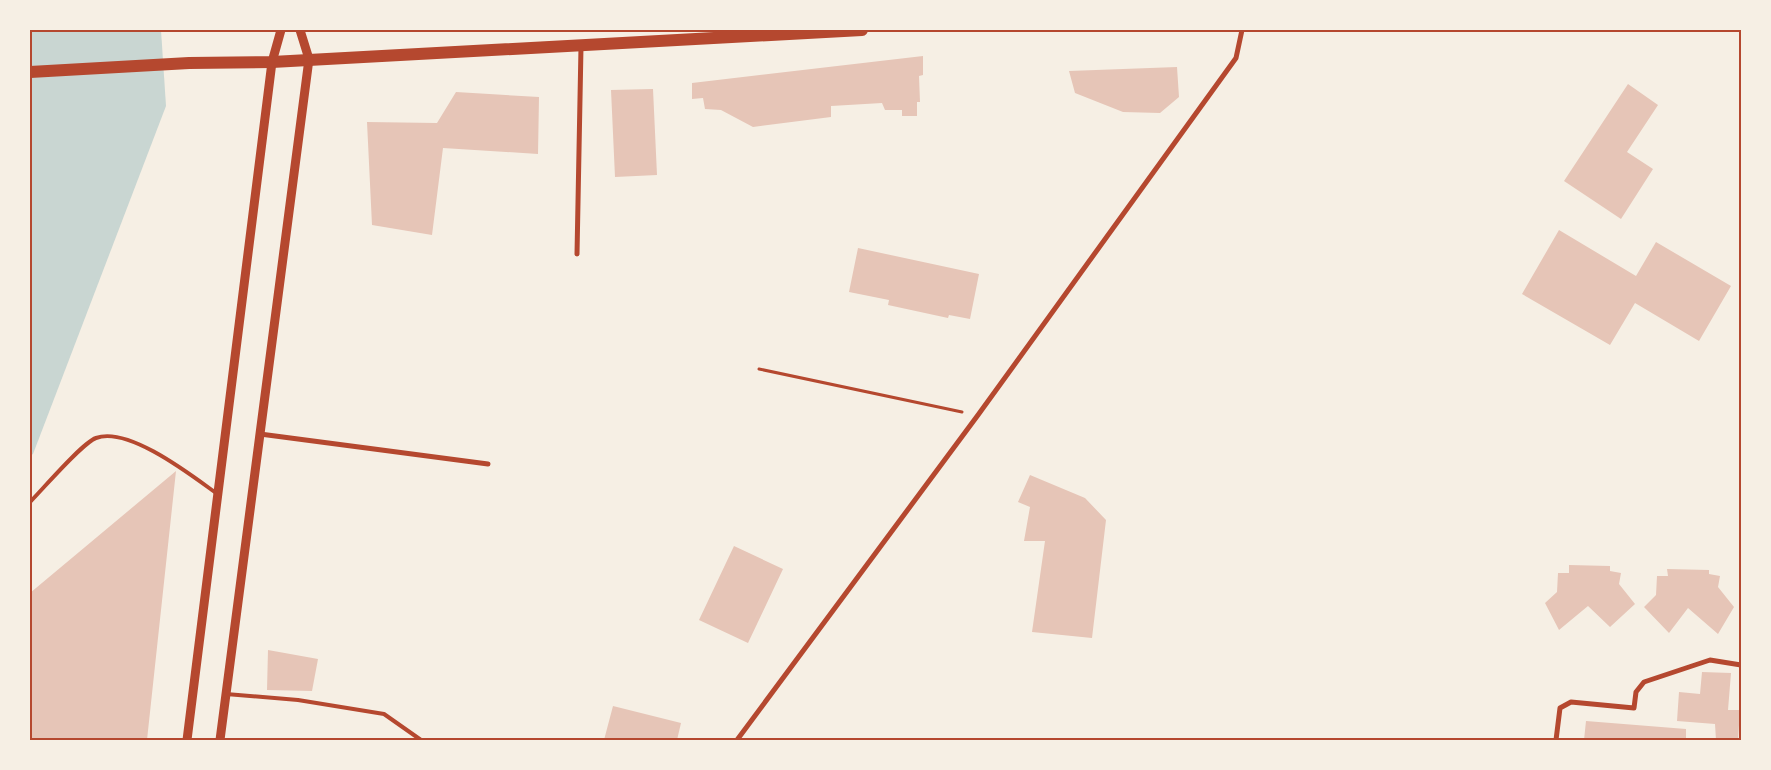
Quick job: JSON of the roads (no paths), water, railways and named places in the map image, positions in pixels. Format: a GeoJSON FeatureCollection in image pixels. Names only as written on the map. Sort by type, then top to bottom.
{"type":"FeatureCollection","features":[{"type":"Feature","properties":{"kind":"main road"},"geometry":{"type":"LineString","coordinates":[[30,72],[272,62],[862,30]]}},
{"type":"Feature","properties":{"kind":"street"},"geometry":{"type":"LineString","coordinates":[[187,740],[272,62],[282,30]]}},
{"type":"Feature","properties":{"kind":"street"},"geometry":{"type":"LineString","coordinates":[[220,740],[309,59],[300,30]]}},
{"type":"Feature","properties":{"kind":"street"},"geometry":{"type":"LineString","coordinates":[[737,740],[978,415],[1236,58],[1242,30]]}},
{"type":"Feature","properties":{"kind":"street"},"geometry":{"type":"LineString","coordinates":[[577,254],[582,45]]}},
{"type":"Feature","properties":{"kind":"street"},"geometry":{"type":"LineString","coordinates":[[260,434],[488,464]]}},
{"type":"Feature","properties":{"kind":"street"},"geometry":{"type":"LineString","coordinates":[[1556,740],[1560,708],[1571,702],[1634,708],[1636,692],[1644,682],[1710,660],[1741,665]]}},
{"type":"Feature","properties":{"kind":"lane"},"geometry":{"type":"LineString","coordinates":[[30,502],[79,451],[96,438],[112,436],[155,451],[218,494]]}},
{"type":"Feature","properties":{"kind":"lane"},"geometry":{"type":"LineString","coordinates":[[226,694],[298,700],[384,714],[421,740]]}}]}
